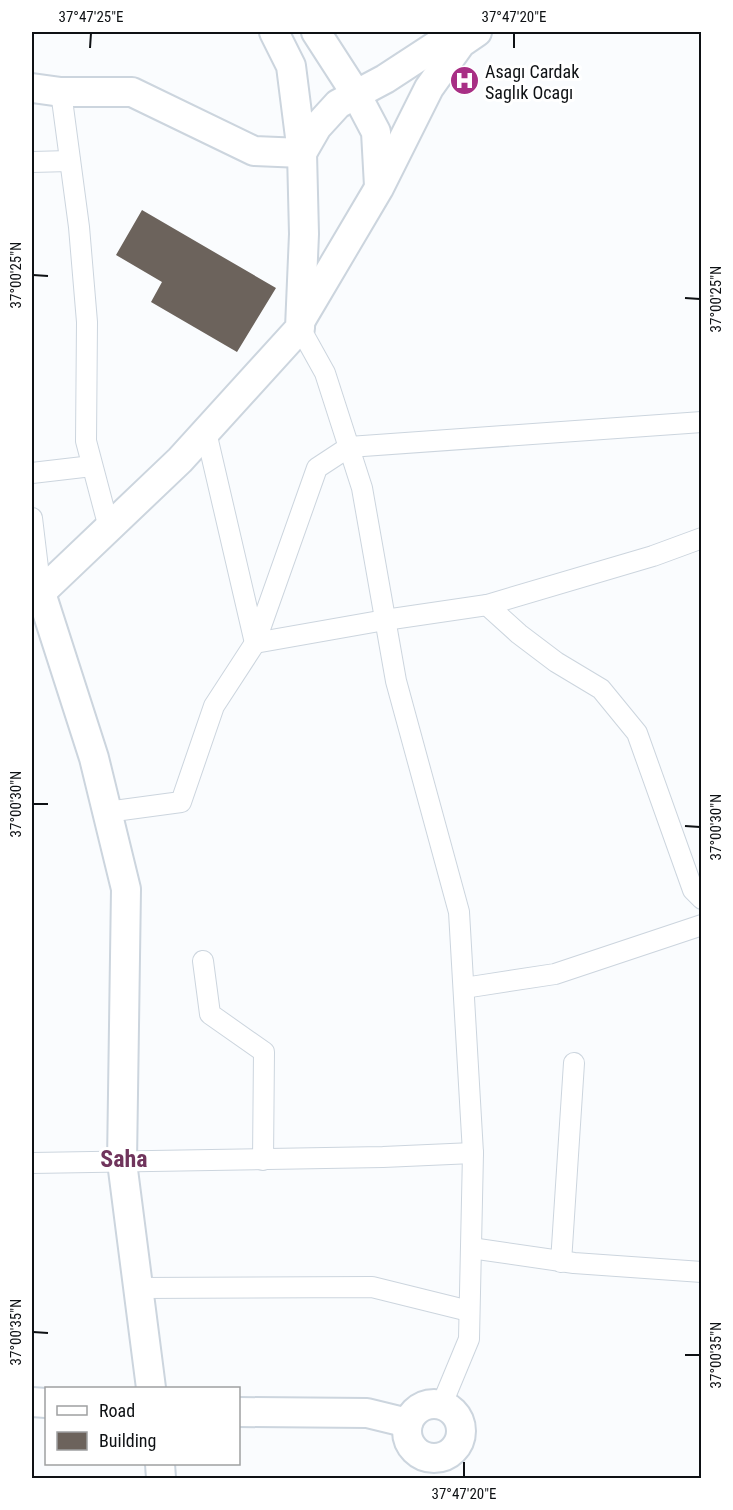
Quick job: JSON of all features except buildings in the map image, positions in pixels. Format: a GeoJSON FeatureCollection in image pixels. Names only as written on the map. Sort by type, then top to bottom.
{"type":"FeatureCollection","features":[{"type":"Feature","properties":{"kind":"street"},"geometry":{"type":"LineString","coordinates":[[274,32],[291,66],[302,153],[304,234],[300,325],[326,373],[362,488],[396,681],[459,912],[473,1153],[469,1339],[442,1404]]}},
{"type":"Feature","properties":{"kind":"street"},"geometry":{"type":"LineString","coordinates":[[316,32],[356,94],[376,132],[380,188]]}},
{"type":"Feature","properties":{"kind":"street"},"geometry":{"type":"LineString","coordinates":[[302,153],[317,127],[338,104],[385,79],[458,32]]}},
{"type":"Feature","properties":{"kind":"street"},"geometry":{"type":"LineString","coordinates":[[36,597],[180,460],[300,325],[380,188],[429,88],[461,43],[477,32]]}},
{"type":"Feature","properties":{"kind":"street"},"geometry":{"type":"LineString","coordinates":[[32,88],[61,92],[132,92],[255,151],[302,153]]}},
{"type":"Feature","properties":{"kind":"street"},"geometry":{"type":"LineString","coordinates":[[61,92],[87,322],[86,441],[109,528]]}},
{"type":"Feature","properties":{"kind":"street"},"geometry":{"type":"LineString","coordinates":[[32,162],[70,160]]}},
{"type":"Feature","properties":{"kind":"street"},"geometry":{"type":"LineString","coordinates":[[107,812],[182,802],[214,706],[255,643],[317,468],[349,447],[702,422]]}},
{"type":"Feature","properties":{"kind":"street"},"geometry":{"type":"LineString","coordinates":[[206,432],[255,643]]}},
{"type":"Feature","properties":{"kind":"street"},"geometry":{"type":"LineString","coordinates":[[32,473],[92,466]]}},
{"type":"Feature","properties":{"kind":"street"},"geometry":{"type":"LineString","coordinates":[[32,518],[36,597],[94,758],[126,889],[122,1162],[151,1387]]}},
{"type":"Feature","properties":{"kind":"street"},"geometry":{"type":"LineString","coordinates":[[255,643],[487,605],[653,556],[702,538]]}},
{"type":"Feature","properties":{"kind":"street"},"geometry":{"type":"LineString","coordinates":[[487,605],[547,655],[601,689],[637,733],[693,890],[702,899]]}},
{"type":"Feature","properties":{"kind":"street"},"geometry":{"type":"LineString","coordinates":[[464,987],[555,974],[702,925]]}},
{"type":"Feature","properties":{"kind":"street"},"geometry":{"type":"LineString","coordinates":[[203,961],[210,1014],[264,1052],[263,1160]]}},
{"type":"Feature","properties":{"kind":"street"},"geometry":{"type":"LineString","coordinates":[[561,1262],[574,1063]]}},
{"type":"Feature","properties":{"kind":"street"},"geometry":{"type":"LineString","coordinates":[[32,1163],[263,1160],[473,1153]]}},
{"type":"Feature","properties":{"kind":"street"},"geometry":{"type":"LineString","coordinates":[[471,1248],[561,1262],[702,1272]]}},
{"type":"Feature","properties":{"kind":"street"},"geometry":{"type":"LineString","coordinates":[[138,1288],[372,1287],[469,1311]]}},
{"type":"Feature","properties":{"kind":"street"},"geometry":{"type":"LineString","coordinates":[[434,1403],[442,1404],[456,1414],[462,1430],[457,1446],[444,1467],[413,1447],[407,1431],[408,1423],[418,1409],[434,1403]]}},
{"type":"Feature","properties":{"kind":"street"},"geometry":{"type":"LineString","coordinates":[[240,1412],[367,1413],[408,1423]]}},
{"type":"Feature","properties":{"kind":"place","name":"Asagı Cardak Saglık Ocagı"},"geometry":{"type":"Point","coordinates":[464,81]}},
{"type":"Feature","properties":{"kind":"district","name":"Saha"},"geometry":{"type":"Point","coordinates":[124,1159]}}]}
